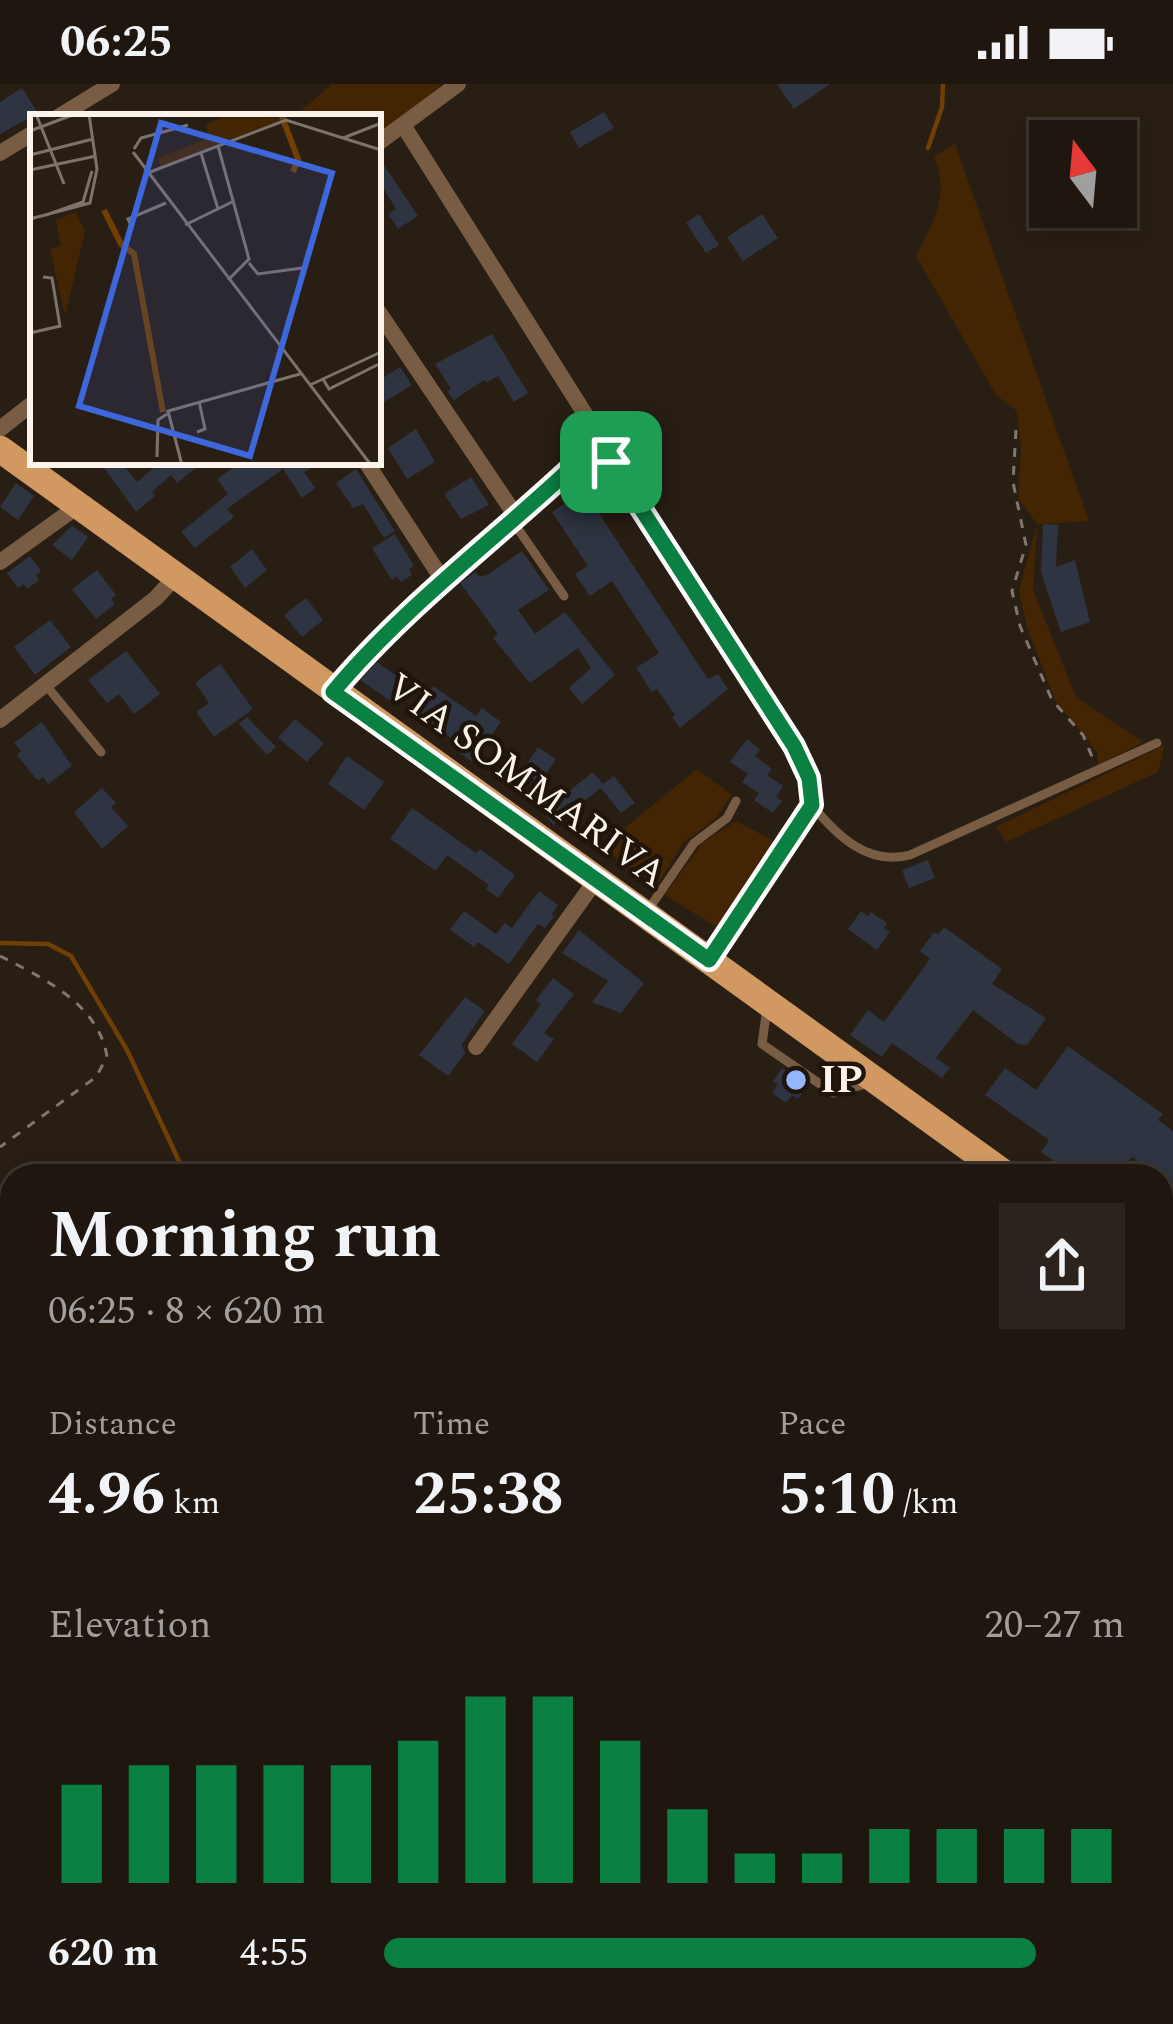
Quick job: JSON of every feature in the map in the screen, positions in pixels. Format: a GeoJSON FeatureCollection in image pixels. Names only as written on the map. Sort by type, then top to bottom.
{"type":"FeatureCollection","features":[{"type":"Feature","properties":{"kind":"main road","name":"VIA SOMMARIVA"},"geometry":{"type":"LineString","coordinates":[[0,449],[991,1164]]}},
{"type":"Feature","properties":{"kind":"street"},"geometry":{"type":"LineString","coordinates":[[63,114],[112,84]]}},
{"type":"Feature","properties":{"kind":"street"},"geometry":{"type":"LineString","coordinates":[[381,141],[458,84]]}},
{"type":"Feature","properties":{"kind":"street"},"geometry":{"type":"LineString","coordinates":[[403,125],[597,433],[598,451],[611,462],[794,746],[809,778],[812,805],[709,960]]}},
{"type":"Feature","properties":{"kind":"street"},"geometry":{"type":"LineString","coordinates":[[0,153],[30,135]]}},
{"type":"Feature","properties":{"kind":"street"},"geometry":{"type":"LineString","coordinates":[[381,314],[516,521]]}},
{"type":"Feature","properties":{"kind":"street"},"geometry":{"type":"LineString","coordinates":[[0,428],[30,406]]}},
{"type":"Feature","properties":{"kind":"street"},"geometry":{"type":"LineString","coordinates":[[333,692],[444,582],[587,453],[598,451]]}},
{"type":"Feature","properties":{"kind":"street"},"geometry":{"type":"LineString","coordinates":[[368,465],[444,582]]}},
{"type":"Feature","properties":{"kind":"street"},"geometry":{"type":"LineString","coordinates":[[0,562],[77,506]]}},
{"type":"Feature","properties":{"kind":"street"},"geometry":{"type":"LineString","coordinates":[[0,720],[157,598],[176,576]]}},
{"type":"Feature","properties":{"kind":"street"},"geometry":{"type":"LineString","coordinates":[[476,1047],[596,880]]}},
{"type":"Feature","properties":{"kind":"lane"},"geometry":{"type":"LineString","coordinates":[[516,521],[564,596]]}},
{"type":"Feature","properties":{"kind":"lane"},"geometry":{"type":"LineString","coordinates":[[45,684],[101,752]]}},
{"type":"Feature","properties":{"kind":"lane"},"geometry":{"type":"LineString","coordinates":[[812,805],[832,830],[870,855],[889,860],[910,855],[1156,743]]}},
{"type":"Feature","properties":{"kind":"lane"},"geometry":{"type":"LineString","coordinates":[[645,915],[694,843],[727,818],[736,801]]}},
{"type":"Feature","properties":{"kind":"path"},"geometry":{"type":"LineString","coordinates":[[1016,430],[1013,482],[1025,545],[1012,591],[1020,626],[1052,700],[1083,735],[1094,757],[1092,773]]}},
{"type":"Feature","properties":{"kind":"path"},"geometry":{"type":"LineString","coordinates":[[0,956],[61,989],[99,1033],[107,1057],[96,1077],[0,1148]]}},
{"type":"Feature","properties":{"kind":"shaded area"},"geometry":{"type":"Polygon","coordinates":[[[332,84],[439,84],[442,89],[381,134],[381,114],[297,114],[332,84]]]}},
{"type":"Feature","properties":{"kind":"shaded area"},"geometry":{"type":"Polygon","coordinates":[[[955,144],[1089,521],[1037,524],[1018,498],[1017,411],[996,395],[916,256],[940,196],[934,157],[955,144]]]}},
{"type":"Feature","properties":{"kind":"shaded area"},"geometry":{"type":"Polygon","coordinates":[[[1037,524],[1033,590],[1076,697],[1143,742],[1098,765],[1097,752],[1055,700],[1027,627],[1019,591],[1037,524]]]}},
{"type":"Feature","properties":{"kind":"shaded area"},"geometry":{"type":"Polygon","coordinates":[[[1165,745],[1158,772],[1006,842],[996,827],[1165,745]]]}},
{"type":"Feature","properties":{"kind":"shaded area"},"geometry":{"type":"Polygon","coordinates":[[[697,769],[732,795],[715,819],[683,843],[656,887],[601,847],[697,769]]]}},
{"type":"Feature","properties":{"kind":"shaded area"},"geometry":{"type":"Polygon","coordinates":[[[736,821],[774,841],[718,928],[665,895],[702,843],[736,821]]]}},
{"type":"Feature","properties":{"kind":"building"},"geometry":{"type":"Polygon","coordinates":[[[777,84],[830,84],[794,109],[777,84]]]}},
{"type":"Feature","properties":{"kind":"building"},"geometry":{"type":"Polygon","coordinates":[[[22,88],[38,113],[0,134],[0,102],[22,88]]]}},
{"type":"Feature","properties":{"kind":"building"},"geometry":{"type":"Polygon","coordinates":[[[604,112],[614,128],[579,148],[570,132],[604,112]]]}},
{"type":"Feature","properties":{"kind":"building"},"geometry":{"type":"Polygon","coordinates":[[[381,160],[418,216],[398,229],[388,214],[396,209],[381,184],[381,160]]]}},
{"type":"Feature","properties":{"kind":"building"},"geometry":{"type":"Polygon","coordinates":[[[699,214],[719,245],[706,253],[686,223],[699,214]]]}},
{"type":"Feature","properties":{"kind":"building"},"geometry":{"type":"Polygon","coordinates":[[[762,214],[778,238],[743,261],[727,237],[762,214]]]}},
{"type":"Feature","properties":{"kind":"building"},"geometry":{"type":"Polygon","coordinates":[[[492,334],[528,393],[514,402],[498,376],[454,400],[435,364],[492,334]]]}},
{"type":"Feature","properties":{"kind":"building"},"geometry":{"type":"Polygon","coordinates":[[[400,367],[412,385],[381,404],[381,379],[400,367]]]}},
{"type":"Feature","properties":{"kind":"building"},"geometry":{"type":"Polygon","coordinates":[[[416,429],[435,462],[407,479],[388,448],[416,429]]]}},
{"type":"Feature","properties":{"kind":"building"},"geometry":{"type":"Polygon","coordinates":[[[102,465],[123,465],[137,482],[157,465],[199,465],[177,483],[171,475],[136,512],[102,465]]]}},
{"type":"Feature","properties":{"kind":"building"},"geometry":{"type":"Polygon","coordinates":[[[237,465],[316,465],[304,472],[315,488],[302,498],[283,469],[227,509],[234,517],[195,548],[181,532],[228,494],[217,479],[237,465]]]}},
{"type":"Feature","properties":{"kind":"building"},"geometry":{"type":"Polygon","coordinates":[[[356,469],[395,531],[384,538],[363,504],[353,508],[336,483],[356,469]]]}},
{"type":"Feature","properties":{"kind":"building"},"geometry":{"type":"Polygon","coordinates":[[[471,477],[489,505],[461,519],[444,494],[471,477]]]}},
{"type":"Feature","properties":{"kind":"building"},"geometry":{"type":"Polygon","coordinates":[[[16,483],[34,496],[18,520],[0,507],[16,483]]]}},
{"type":"Feature","properties":{"kind":"building"},"geometry":{"type":"Polygon","coordinates":[[[584,491],[708,679],[718,674],[728,689],[680,728],[657,689],[652,692],[636,668],[659,653],[612,581],[590,596],[575,574],[588,566],[552,512],[584,491]]]}},
{"type":"Feature","properties":{"kind":"building"},"geometry":{"type":"Polygon","coordinates":[[[1043,524],[1058,525],[1056,567],[1075,560],[1090,622],[1061,632],[1041,572],[1043,524]]]}},
{"type":"Feature","properties":{"kind":"building"},"geometry":{"type":"Polygon","coordinates":[[[72,526],[88,537],[72,560],[52,545],[72,526]]]}},
{"type":"Feature","properties":{"kind":"building"},"geometry":{"type":"Polygon","coordinates":[[[395,534],[414,566],[409,569],[412,575],[401,582],[397,576],[392,580],[372,548],[395,534]]]}},
{"type":"Feature","properties":{"kind":"building"},"geometry":{"type":"Polygon","coordinates":[[[252,549],[267,570],[245,588],[230,567],[252,549]]]}},
{"type":"Feature","properties":{"kind":"building"},"geometry":{"type":"Polygon","coordinates":[[[522,551],[549,590],[518,610],[535,634],[565,612],[615,675],[582,704],[569,688],[591,668],[578,648],[530,683],[493,638],[498,634],[460,583],[476,572],[479,577],[487,575],[522,551]]]}},
{"type":"Feature","properties":{"kind":"building"},"geometry":{"type":"Polygon","coordinates":[[[30,556],[41,571],[36,575],[39,580],[27,589],[24,584],[18,588],[7,573],[30,556]]]}},
{"type":"Feature","properties":{"kind":"building"},"geometry":{"type":"Polygon","coordinates":[[[97,570],[116,595],[111,599],[115,604],[96,619],[72,589],[97,570]]]}},
{"type":"Feature","properties":{"kind":"building"},"geometry":{"type":"Polygon","coordinates":[[[306,598],[323,620],[302,637],[284,615],[306,598]]]}},
{"type":"Feature","properties":{"kind":"building"},"geometry":{"type":"Polygon","coordinates":[[[50,620],[71,647],[35,675],[14,647],[50,620]]]}},
{"type":"Feature","properties":{"kind":"building"},"geometry":{"type":"Polygon","coordinates":[[[126,651],[160,694],[134,714],[119,694],[107,703],[88,680],[126,651]]]}},
{"type":"Feature","properties":{"kind":"building"},"geometry":{"type":"Polygon","coordinates":[[[377,662],[405,682],[391,701],[360,680],[377,662]]]}},
{"type":"Feature","properties":{"kind":"building"},"geometry":{"type":"Polygon","coordinates":[[[220,664],[253,709],[214,737],[196,712],[209,703],[195,683],[220,664]]]}},
{"type":"Feature","properties":{"kind":"building"},"geometry":{"type":"Polygon","coordinates":[[[433,686],[476,716],[482,708],[501,722],[472,762],[453,748],[457,742],[414,713],[433,686]]]}},
{"type":"Feature","properties":{"kind":"building"},"geometry":{"type":"Polygon","coordinates":[[[247,717],[276,747],[267,755],[239,724],[247,717]]]}},
{"type":"Feature","properties":{"kind":"building"},"geometry":{"type":"Polygon","coordinates":[[[295,719],[324,743],[307,762],[278,738],[295,719]]]}},
{"type":"Feature","properties":{"kind":"building"},"geometry":{"type":"Polygon","coordinates":[[[42,722],[72,766],[48,784],[43,777],[38,781],[17,755],[21,751],[14,743],[42,722]]]}},
{"type":"Feature","properties":{"kind":"building"},"geometry":{"type":"Polygon","coordinates":[[[747,739],[760,749],[755,756],[772,769],[767,775],[783,786],[776,797],[782,801],[773,813],[754,800],[759,793],[742,782],[748,774],[730,762],[747,739]]]}},
{"type":"Feature","properties":{"kind":"building"},"geometry":{"type":"Polygon","coordinates":[[[538,747],[556,759],[540,783],[522,772],[538,747]]]}},
{"type":"Feature","properties":{"kind":"building"},"geometry":{"type":"Polygon","coordinates":[[[347,756],[384,782],[364,810],[328,784],[347,756]]]}},
{"type":"Feature","properties":{"kind":"building"},"geometry":{"type":"Polygon","coordinates":[[[593,772],[603,784],[614,776],[635,803],[621,813],[601,788],[553,825],[543,812],[593,772]]]}},
{"type":"Feature","properties":{"kind":"building"},"geometry":{"type":"Polygon","coordinates":[[[102,788],[128,826],[102,849],[74,812],[102,788]]]}},
{"type":"Feature","properties":{"kind":"building"},"geometry":{"type":"Polygon","coordinates":[[[412,808],[515,875],[498,898],[486,889],[489,885],[447,855],[436,871],[390,839],[412,808]]]}},
{"type":"Feature","properties":{"kind":"building"},"geometry":{"type":"Polygon","coordinates":[[[928,860],[935,878],[909,888],[902,870],[928,860]]]}},
{"type":"Feature","properties":{"kind":"building"},"geometry":{"type":"Polygon","coordinates":[[[539,891],[558,905],[554,916],[545,928],[538,924],[509,964],[450,930],[464,911],[496,934],[505,923],[512,928],[539,891]]]}},
{"type":"Feature","properties":{"kind":"building"},"geometry":{"type":"Polygon","coordinates":[[[861,911],[887,923],[884,928],[890,932],[877,950],[848,929],[861,911]]]}},
{"type":"Feature","properties":{"kind":"building"},"geometry":{"type":"Polygon","coordinates":[[[944,927],[1002,969],[992,984],[1046,1018],[1027,1045],[1018,1044],[973,1010],[936,1058],[950,1068],[942,1078],[892,1043],[882,1057],[850,1035],[868,1010],[884,1022],[930,959],[920,951],[944,927]]]}},
{"type":"Feature","properties":{"kind":"building"},"geometry":{"type":"Polygon","coordinates":[[[579,930],[644,983],[621,1013],[592,1002],[608,981],[562,953],[579,930]]]}},
{"type":"Feature","properties":{"kind":"building"},"geometry":{"type":"Polygon","coordinates":[[[553,978],[574,994],[544,1033],[554,1039],[537,1062],[512,1044],[553,978]]]}},
{"type":"Feature","properties":{"kind":"building"},"geometry":{"type":"Polygon","coordinates":[[[465,997],[485,1011],[462,1044],[465,1053],[448,1076],[419,1055],[465,997]]]}},
{"type":"Feature","properties":{"kind":"building"},"geometry":{"type":"Polygon","coordinates":[[[1068,1046],[1163,1114],[1158,1120],[1173,1131],[1173,1164],[1142,1164],[1132,1157],[1127,1164],[1058,1164],[1041,1152],[1049,1140],[985,1095],[1005,1068],[1036,1090],[1068,1046]]]}},
{"type":"Feature","properties":{"kind":"building"},"geometry":{"type":"Polygon","coordinates":[[[782,1068],[807,1086],[798,1099],[792,1095],[786,1103],[772,1093],[782,1068]]]}},
{"type":"Feature","properties":{"kind":"waterway"},"geometry":{"type":"LineString","coordinates":[[928,148],[942,107],[943,84]]}},
{"type":"Feature","properties":{"kind":"waterway"},"geometry":{"type":"LineString","coordinates":[[0,943],[48,944],[71,956],[127,1050],[180,1164]]}},
{"type":"Feature","properties":{"kind":"place","name":"IP"},"geometry":{"type":"Point","coordinates":[796,1080]}},
{"type":"Feature","properties":{"kind":"route"},"geometry":{"type":"LineString","coordinates":[[598,451],[611,462],[794,746],[812,792],[812,805],[709,960],[333,692],[444,582],[587,453],[598,451]]}}]}
